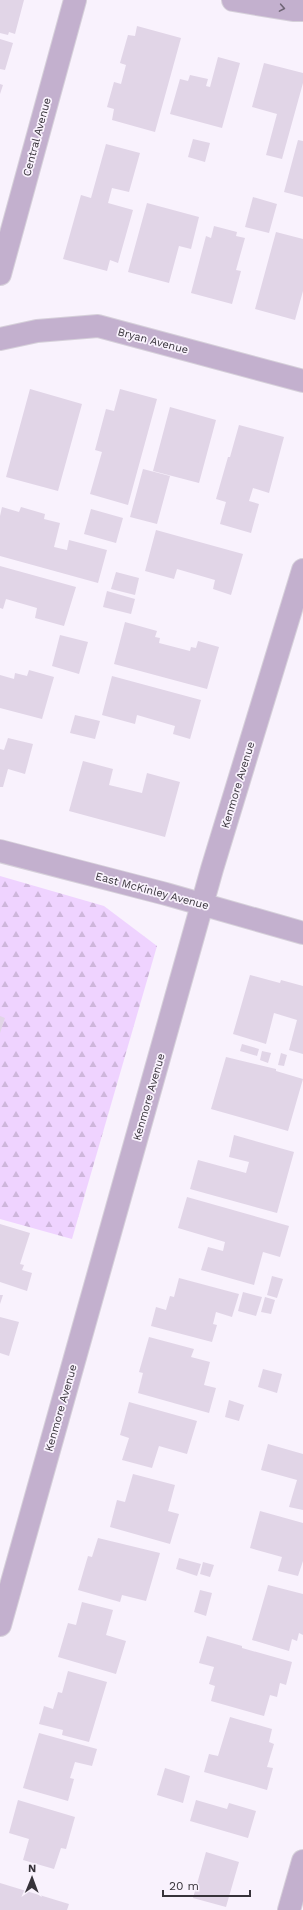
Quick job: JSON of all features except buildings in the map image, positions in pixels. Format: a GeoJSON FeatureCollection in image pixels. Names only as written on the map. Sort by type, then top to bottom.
{"type":"FeatureCollection","features":[{"type":"Feature","properties":{"kind":"street","name":"Central Avenue"},"geometry":{"type":"LineString","coordinates":[[0,274],[74,0]]}},
{"type":"Feature","properties":{"kind":"street"},"geometry":{"type":"LineString","coordinates":[[233,0],[293,10],[303,10]]}},
{"type":"Feature","properties":{"kind":"street","name":"Bryan Avenue"},"geometry":{"type":"LineString","coordinates":[[0,339],[37,331],[98,326],[303,382]]}},
{"type":"Feature","properties":{"kind":"street","name":"Kenmore Avenue"},"geometry":{"type":"LineString","coordinates":[[0,1625],[215,861],[303,570]]}},
{"type":"Feature","properties":{"kind":"street","name":"East McKinley Avenue"},"geometry":{"type":"LineString","coordinates":[[0,851],[303,933]]}},
{"type":"Feature","properties":{"kind":"street"},"geometry":{"type":"LineString","coordinates":[[289,1910],[303,1862]]}},
{"type":"Feature","properties":{"kind":"green space"},"geometry":{"type":"Polygon","coordinates":[[[0,876],[104,906],[157,946],[72,1239],[0,1219],[0,876]]]}}]}
